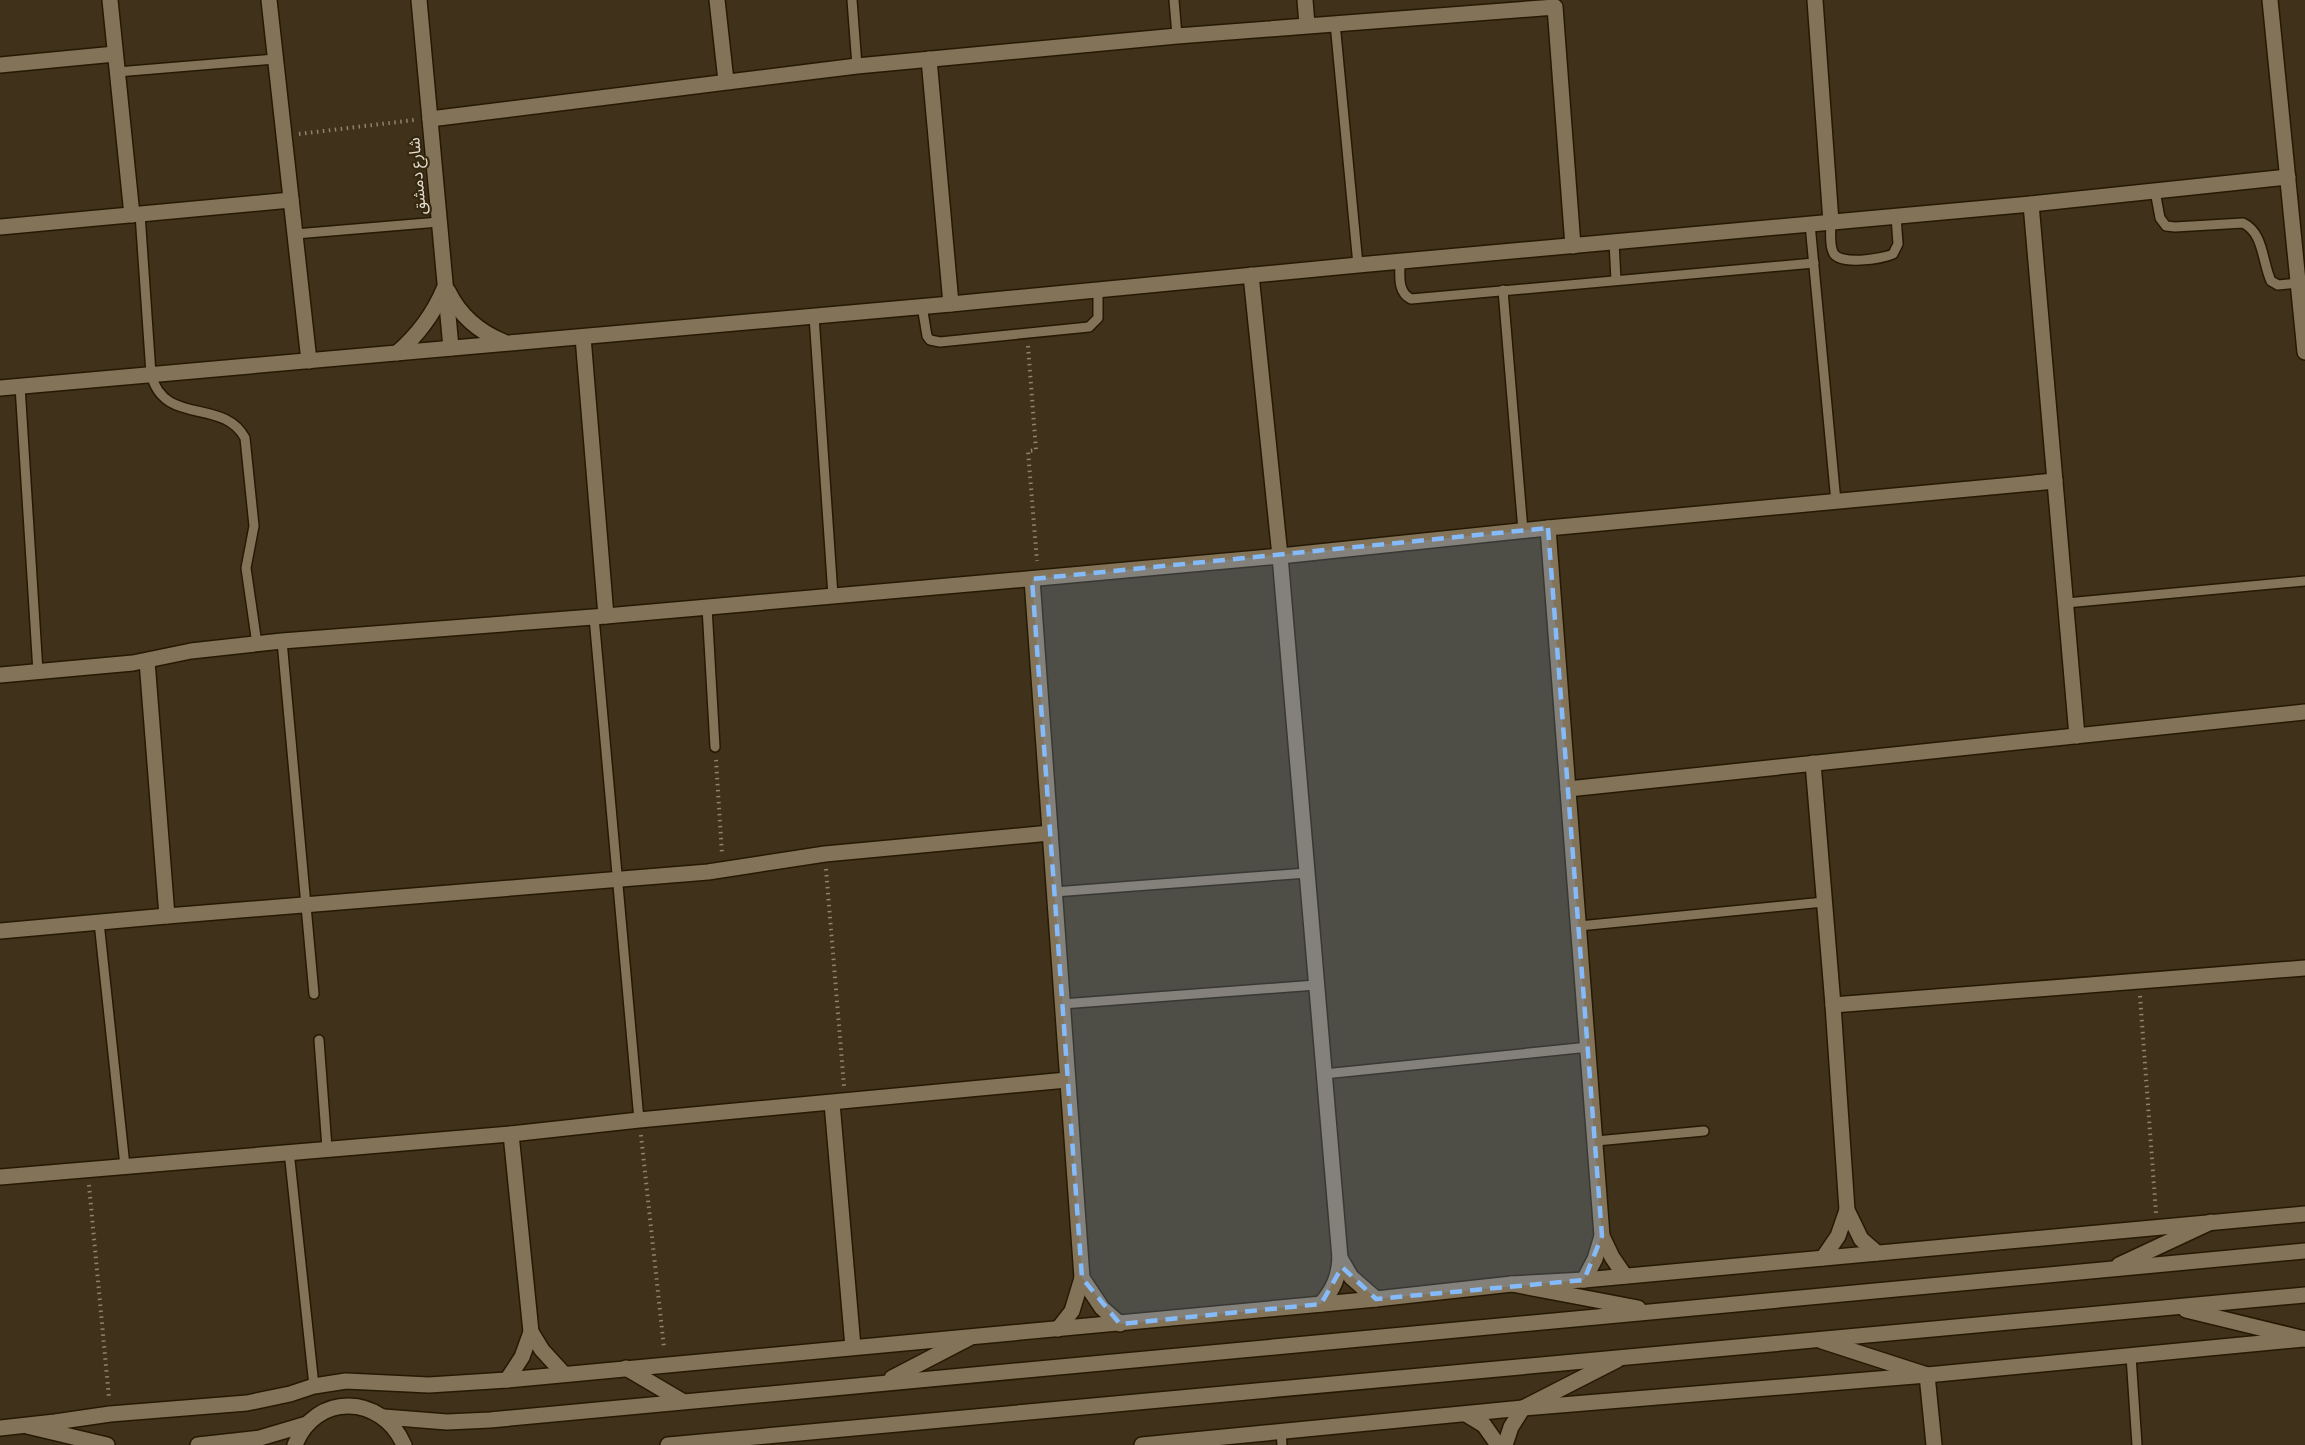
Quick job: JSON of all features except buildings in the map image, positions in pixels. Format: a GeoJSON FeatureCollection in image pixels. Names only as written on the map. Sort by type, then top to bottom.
{"type":"FeatureCollection","features":[{"type":"Feature","properties":{"kind":"street"},"geometry":{"type":"LineString","coordinates":[[110,0],[136,214]]}},
{"type":"Feature","properties":{"kind":"street"},"geometry":{"type":"LineString","coordinates":[[269,0],[309,361]]}},
{"type":"Feature","properties":{"kind":"street","name":"شارع دمشق"},"geometry":{"type":"LineString","coordinates":[[419,0],[451,348]]}},
{"type":"Feature","properties":{"kind":"street"},"geometry":{"type":"LineString","coordinates":[[717,0],[726,81]]}},
{"type":"Feature","properties":{"kind":"street"},"geometry":{"type":"LineString","coordinates":[[1305,0],[1307,25]]}},
{"type":"Feature","properties":{"kind":"street"},"geometry":{"type":"LineString","coordinates":[[1815,0],[1831,222]]}},
{"type":"Feature","properties":{"kind":"street"},"geometry":{"type":"LineString","coordinates":[[2270,0],[2305,352]]}},
{"type":"Feature","properties":{"kind":"street"},"geometry":{"type":"LineString","coordinates":[[430,119],[857,66],[1555,4],[1573,246]]}},
{"type":"Feature","properties":{"kind":"street"},"geometry":{"type":"LineString","coordinates":[[0,66],[115,54]]}},
{"type":"Feature","properties":{"kind":"street"},"geometry":{"type":"LineString","coordinates":[[929,59],[951,304]]}},
{"type":"Feature","properties":{"kind":"street"},"geometry":{"type":"LineString","coordinates":[[0,388],[951,304],[2031,204],[2288,177]]}},
{"type":"Feature","properties":{"kind":"street"},"geometry":{"type":"LineString","coordinates":[[0,227],[291,200]]}},
{"type":"Feature","properties":{"kind":"street"},"geometry":{"type":"LineString","coordinates":[[2031,204],[2078,736]]}},
{"type":"Feature","properties":{"kind":"street"},"geometry":{"type":"LineString","coordinates":[[1251,275],[1280,556],[1340,1258],[1340,1268],[1334,1288],[1321,1304]]}},
{"type":"Feature","properties":{"kind":"street"},"geometry":{"type":"LineString","coordinates":[[445,286],[453,302],[476,327],[507,343]]}},
{"type":"Feature","properties":{"kind":"street"},"geometry":{"type":"LineString","coordinates":[[397,353],[421,330],[439,302],[445,286]]}},
{"type":"Feature","properties":{"kind":"street"},"geometry":{"type":"LineString","coordinates":[[583,337],[600,617]]}},
{"type":"Feature","properties":{"kind":"street"},"geometry":{"type":"LineString","coordinates":[[0,675],[147,661],[191,651],[282,641],[600,617],[1035,578],[2055,482]]}},
{"type":"Feature","properties":{"kind":"street"},"geometry":{"type":"LineString","coordinates":[[1548,528],[1602,1236],[1595,1259],[1584,1280]]}},
{"type":"Feature","properties":{"kind":"street"},"geometry":{"type":"LineString","coordinates":[[1035,578],[1050,833],[1082,1278],[1072,1311],[1058,1329]]}},
{"type":"Feature","properties":{"kind":"street"},"geometry":{"type":"LineString","coordinates":[[147,661],[167,916]]}},
{"type":"Feature","properties":{"kind":"street"},"geometry":{"type":"LineString","coordinates":[[1569,789],[2305,712]]}},
{"type":"Feature","properties":{"kind":"street"},"geometry":{"type":"LineString","coordinates":[[1813,763],[1847,1210],[1861,1239],[1877,1253]]}},
{"type":"Feature","properties":{"kind":"street"},"geometry":{"type":"LineString","coordinates":[[0,931],[723,870],[825,854],[1050,833]]}},
{"type":"Feature","properties":{"kind":"street"},"geometry":{"type":"LineString","coordinates":[[1833,1005],[2305,968]]}},
{"type":"Feature","properties":{"kind":"street"},"geometry":{"type":"LineString","coordinates":[[0,1177],[511,1134],[1067,1080]]}},
{"type":"Feature","properties":{"kind":"street"},"geometry":{"type":"LineString","coordinates":[[839,1102],[853,1347]]}},
{"type":"Feature","properties":{"kind":"street"},"geometry":{"type":"LineString","coordinates":[[507,1380],[522,1357],[531,1332],[511,1134]]}},
{"type":"Feature","properties":{"kind":"street"},"geometry":{"type":"LineString","coordinates":[[1823,1258],[1838,1236],[1847,1210]]}},
{"type":"Feature","properties":{"kind":"street"},"geometry":{"type":"LineString","coordinates":[[0,1428],[110,1414],[247,1403],[290,1394],[314,1386],[346,1381],[429,1385],[507,1380],[1120,1324],[1512,1284],[1584,1280],[2305,1214]]}},
{"type":"Feature","properties":{"kind":"street"},"geometry":{"type":"LineString","coordinates":[[2107,1271],[2211,1222]]}},
{"type":"Feature","properties":{"kind":"street"},"geometry":{"type":"LineString","coordinates":[[1602,1236],[1625,1276]]}},
{"type":"Feature","properties":{"kind":"street"},"geometry":{"type":"LineString","coordinates":[[384,1417],[469,1422],[2305,1251]]}},
{"type":"Feature","properties":{"kind":"street"},"geometry":{"type":"LineString","coordinates":[[1340,1258],[1352,1277],[1376,1299]]}},
{"type":"Feature","properties":{"kind":"street"},"geometry":{"type":"LineString","coordinates":[[1082,1278],[1102,1308],[1120,1324]]}},
{"type":"Feature","properties":{"kind":"street"},"geometry":{"type":"LineString","coordinates":[[1512,1284],[1656,1312]]}},
{"type":"Feature","properties":{"kind":"street"},"geometry":{"type":"LineString","coordinates":[[668,1445],[2305,1295]]}},
{"type":"Feature","properties":{"kind":"street"},"geometry":{"type":"LineString","coordinates":[[2174,1307],[2305,1339]]}},
{"type":"Feature","properties":{"kind":"street"},"geometry":{"type":"LineString","coordinates":[[531,1332],[542,1350],[564,1374]]}},
{"type":"Feature","properties":{"kind":"street"},"geometry":{"type":"LineString","coordinates":[[883,1382],[969,1338]]}},
{"type":"Feature","properties":{"kind":"street"},"geometry":{"type":"LineString","coordinates":[[1817,1339],[1927,1375]]}},
{"type":"Feature","properties":{"kind":"street"},"geometry":{"type":"LineString","coordinates":[[1142,1445],[1282,1438],[1523,1408],[1927,1375],[2305,1339]]}},
{"type":"Feature","properties":{"kind":"street"},"geometry":{"type":"LineString","coordinates":[[1505,1445],[1511,1427],[1523,1408],[1625,1356]]}},
{"type":"Feature","properties":{"kind":"street"},"geometry":{"type":"LineString","coordinates":[[626,1368],[682,1401]]}},
{"type":"Feature","properties":{"kind":"street"},"geometry":{"type":"LineString","coordinates":[[1927,1375],[1934,1445]]}},
{"type":"Feature","properties":{"kind":"street"},"geometry":{"type":"LineString","coordinates":[[296,1445],[307,1424],[320,1413],[336,1407],[352,1406],[369,1409],[384,1417],[395,1428],[404,1445]]}},
{"type":"Feature","properties":{"kind":"street"},"geometry":{"type":"LineString","coordinates":[[1466,1414],[1484,1425],[1498,1445]]}},
{"type":"Feature","properties":{"kind":"street"},"geometry":{"type":"LineString","coordinates":[[198,1445],[260,1438],[307,1424]]}},
{"type":"Feature","properties":{"kind":"street"},"geometry":{"type":"LineString","coordinates":[[27,1426],[107,1445]]}},
{"type":"Feature","properties":{"kind":"lane"},"geometry":{"type":"LineString","coordinates":[[852,0],[857,66]]}},
{"type":"Feature","properties":{"kind":"lane"},"geometry":{"type":"LineString","coordinates":[[1174,0],[1177,36]]}},
{"type":"Feature","properties":{"kind":"lane"},"geometry":{"type":"LineString","coordinates":[[1335,23],[1358,265]]}},
{"type":"Feature","properties":{"kind":"lane"},"geometry":{"type":"LineString","coordinates":[[117,72],[275,59]]}},
{"type":"Feature","properties":{"kind":"lane"},"geometry":{"type":"LineString","coordinates":[[2155,191],[2160,218],[2166,226],[2243,223],[2249,226],[2257,236],[2271,281],[2278,285],[2298,283]]}},
{"type":"Feature","properties":{"kind":"lane"},"geometry":{"type":"LineString","coordinates":[[136,214],[154,387],[172,405],[228,419],[241,430],[245,438],[254,526],[246,568],[257,644]]}},
{"type":"Feature","properties":{"kind":"lane"},"geometry":{"type":"LineString","coordinates":[[1831,222],[1833,252],[1839,259],[1848,260],[1893,254],[1898,244],[1896,216]]}},
{"type":"Feature","properties":{"kind":"lane"},"geometry":{"type":"LineString","coordinates":[[295,234],[440,222]]}},
{"type":"Feature","properties":{"kind":"lane"},"geometry":{"type":"LineString","coordinates":[[1810,224],[1836,501]]}},
{"type":"Feature","properties":{"kind":"lane"},"geometry":{"type":"LineString","coordinates":[[1614,242],[1616,280]]}},
{"type":"Feature","properties":{"kind":"lane"},"geometry":{"type":"LineString","coordinates":[[1400,261],[1401,289],[1403,294],[1411,298],[1814,263]]}},
{"type":"Feature","properties":{"kind":"lane"},"geometry":{"type":"LineString","coordinates":[[922,306],[927,336],[935,342],[1089,327],[1098,318],[1098,289]]}},
{"type":"Feature","properties":{"kind":"lane"},"geometry":{"type":"LineString","coordinates":[[1503,290],[1523,531]]}},
{"type":"Feature","properties":{"kind":"lane"},"geometry":{"type":"LineString","coordinates":[[814,316],[832,596]]}},
{"type":"Feature","properties":{"kind":"lane"},"geometry":{"type":"LineString","coordinates":[[20,386],[38,672]]}},
{"type":"Feature","properties":{"kind":"lane"},"geometry":{"type":"LineString","coordinates":[[2066,603],[2305,581]]}},
{"type":"Feature","properties":{"kind":"lane"},"geometry":{"type":"LineString","coordinates":[[707,607],[715,747]]}},
{"type":"Feature","properties":{"kind":"lane"},"geometry":{"type":"LineString","coordinates":[[600,617],[618,879],[639,1120]]}},
{"type":"Feature","properties":{"kind":"lane"},"geometry":{"type":"LineString","coordinates":[[282,641],[314,994]]}},
{"type":"Feature","properties":{"kind":"lane"},"geometry":{"type":"LineString","coordinates":[[1054,892],[1307,873]]}},
{"type":"Feature","properties":{"kind":"lane"},"geometry":{"type":"LineString","coordinates":[[1579,926],[1824,902]]}},
{"type":"Feature","properties":{"kind":"lane"},"geometry":{"type":"LineString","coordinates":[[99,922],[125,1166]]}},
{"type":"Feature","properties":{"kind":"lane"},"geometry":{"type":"LineString","coordinates":[[1062,1004],[1316,985]]}},
{"type":"Feature","properties":{"kind":"lane"},"geometry":{"type":"LineString","coordinates":[[319,1040],[327,1148]]}},
{"type":"Feature","properties":{"kind":"lane"},"geometry":{"type":"LineString","coordinates":[[1324,1074],[1589,1047]]}},
{"type":"Feature","properties":{"kind":"lane"},"geometry":{"type":"LineString","coordinates":[[1596,1141],[1704,1131]]}},
{"type":"Feature","properties":{"kind":"lane"},"geometry":{"type":"LineString","coordinates":[[289,1151],[314,1386]]}},
{"type":"Feature","properties":{"kind":"lane"},"geometry":{"type":"LineString","coordinates":[[2131,1356],[2137,1445]]}},
{"type":"Feature","properties":{"kind":"path"},"geometry":{"type":"LineString","coordinates":[[284,136],[430,119]]}},
{"type":"Feature","properties":{"kind":"path"},"geometry":{"type":"LineString","coordinates":[[1027,333],[1036,450],[1028,451],[1035,578]]}},
{"type":"Feature","properties":{"kind":"path"},"geometry":{"type":"LineString","coordinates":[[715,747],[723,870]]}},
{"type":"Feature","properties":{"kind":"path"},"geometry":{"type":"LineString","coordinates":[[825,854],[839,1102]]}},
{"type":"Feature","properties":{"kind":"path"},"geometry":{"type":"LineString","coordinates":[[2139,981],[2157,1228]]}},
{"type":"Feature","properties":{"kind":"path"},"geometry":{"type":"LineString","coordinates":[[639,1120],[666,1364]]}},
{"type":"Feature","properties":{"kind":"path"},"geometry":{"type":"LineString","coordinates":[[87,1170],[110,1414]]}},
{"type":"Feature","properties":{"kind":"highlighted area"},"geometry":{"type":"Polygon","coordinates":[[[1548,528],[1602,1236],[1584,1280],[1376,1299],[1342,1267],[1321,1304],[1120,1324],[1082,1278],[1032,579],[1548,528]]]}}]}
